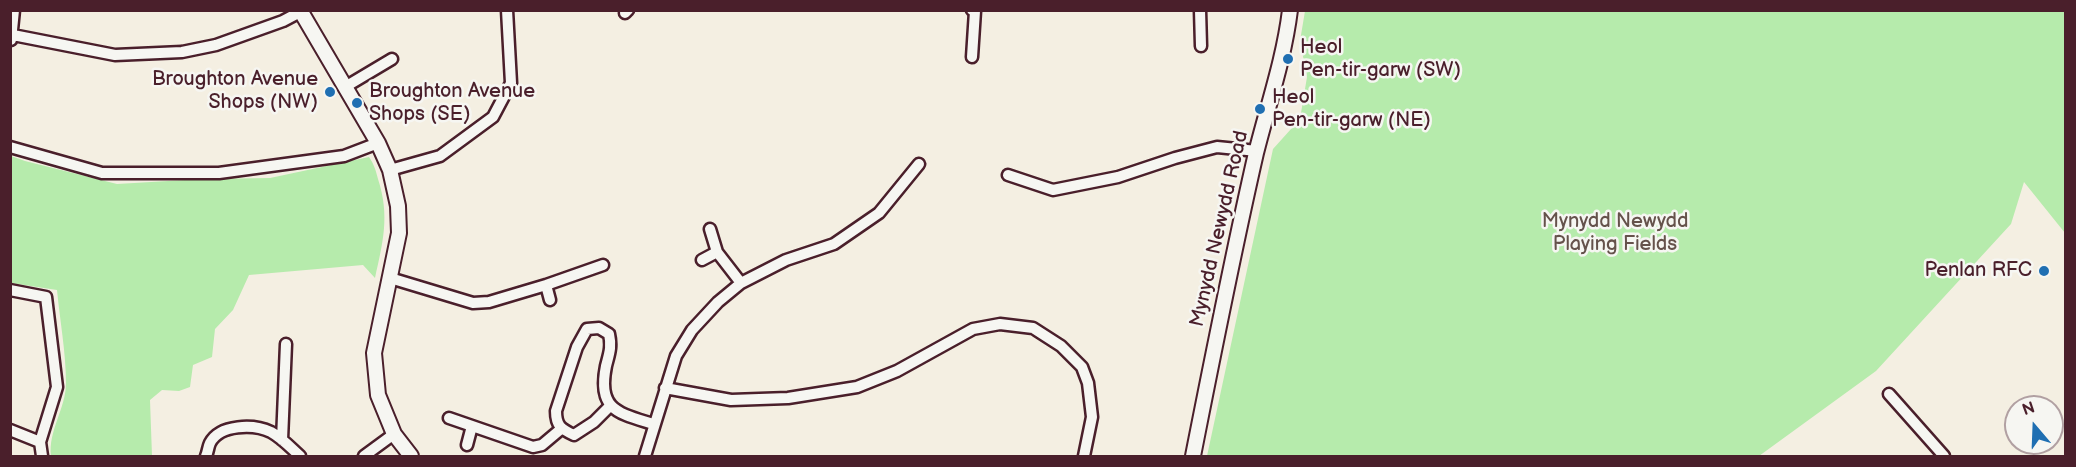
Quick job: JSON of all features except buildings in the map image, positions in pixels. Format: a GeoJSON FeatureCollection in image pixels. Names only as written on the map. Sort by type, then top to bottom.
{"type":"FeatureCollection","features":[{"type":"Feature","properties":{"kind":"street"},"geometry":{"type":"LineString","coordinates":[[14,10],[12,38],[115,55],[182,52],[216,45],[283,21],[300,11],[378,142],[390,170],[399,206],[399,233],[374,353],[378,395],[394,434],[411,456]]}},
{"type":"Feature","properties":{"kind":"street"},"geometry":{"type":"LineString","coordinates":[[390,170],[440,156],[494,117],[511,83],[507,10]]}},
{"type":"Feature","properties":{"kind":"street"},"geometry":{"type":"LineString","coordinates":[[972,10],[975,11],[972,57]]}},
{"type":"Feature","properties":{"kind":"street"},"geometry":{"type":"LineString","coordinates":[[1200,10],[1202,46]]}},
{"type":"Feature","properties":{"kind":"street","name":"Mynydd Newydd Road"},"geometry":{"type":"LineString","coordinates":[[1193,456],[1224,300],[1257,151],[1287,36],[1290,10]]}},
{"type":"Feature","properties":{"kind":"street"},"geometry":{"type":"LineString","coordinates":[[345,87],[392,59]]}},
{"type":"Feature","properties":{"kind":"street"},"geometry":{"type":"LineString","coordinates":[[10,147],[102,173],[219,173],[344,156],[378,142]]}},
{"type":"Feature","properties":{"kind":"street"},"geometry":{"type":"LineString","coordinates":[[1008,175],[1053,190],[1118,177],[1217,147],[1257,151]]}},
{"type":"Feature","properties":{"kind":"street"},"geometry":{"type":"LineString","coordinates":[[645,456],[653,424],[676,356],[692,330],[718,302],[741,283],[786,260],[834,244],[879,213],[920,164]]}},
{"type":"Feature","properties":{"kind":"street"},"geometry":{"type":"LineString","coordinates":[[710,229],[717,252],[741,283]]}},
{"type":"Feature","properties":{"kind":"street"},"geometry":{"type":"LineString","coordinates":[[702,260],[717,252]]}},
{"type":"Feature","properties":{"kind":"street"},"geometry":{"type":"LineString","coordinates":[[390,278],[473,303],[489,302],[603,265]]}},
{"type":"Feature","properties":{"kind":"street"},"geometry":{"type":"LineString","coordinates":[[546,285],[550,300]]}},
{"type":"Feature","properties":{"kind":"street"},"geometry":{"type":"LineString","coordinates":[[10,290],[46,297],[57,387],[40,442],[42,456]]}},
{"type":"Feature","properties":{"kind":"street"},"geometry":{"type":"LineString","coordinates":[[665,388],[731,400],[788,398],[857,387],[897,371],[972,329],[1000,324],[1033,328],[1061,346],[1082,368],[1088,383],[1092,417],[1084,456]]}},
{"type":"Feature","properties":{"kind":"street"},"geometry":{"type":"LineString","coordinates":[[610,406],[594,422],[574,435],[561,429],[556,422],[556,411],[577,347],[587,329],[599,328],[609,334],[612,345],[602,387],[610,406],[620,413],[653,424]]}},
{"type":"Feature","properties":{"kind":"street"},"geometry":{"type":"LineString","coordinates":[[282,440],[286,344]]}},
{"type":"Feature","properties":{"kind":"street"},"geometry":{"type":"LineString","coordinates":[[1889,394],[1944,456]]}},
{"type":"Feature","properties":{"kind":"street"},"geometry":{"type":"LineString","coordinates":[[449,418],[533,447],[542,445],[561,429]]}},
{"type":"Feature","properties":{"kind":"street"},"geometry":{"type":"LineString","coordinates":[[206,456],[211,441],[223,432],[242,426],[269,431],[300,456]]}},
{"type":"Feature","properties":{"kind":"street"},"geometry":{"type":"LineString","coordinates":[[467,445],[472,426]]}},
{"type":"Feature","properties":{"kind":"street"},"geometry":{"type":"LineString","coordinates":[[10,430],[40,442]]}},
{"type":"Feature","properties":{"kind":"street"},"geometry":{"type":"LineString","coordinates":[[364,456],[394,434]]}},
{"type":"Feature","properties":{"kind":"green space","name":"Mynydd Newydd Playing Fields"},"geometry":{"type":"Polygon","coordinates":[[[1305,11],[2065,11],[2065,233],[2024,182],[2011,224],[1876,371],[1759,456],[1207,456],[1273,149],[1300,119],[1307,77],[1300,41],[1305,11]]]}},
{"type":"Feature","properties":{"kind":"green space"},"geometry":{"type":"Polygon","coordinates":[[[11,156],[117,184],[270,178],[369,157],[375,168],[384,205],[383,241],[375,278],[363,265],[249,275],[233,310],[215,329],[212,357],[193,365],[190,387],[179,391],[162,390],[150,400],[152,456],[51,456],[52,438],[66,383],[57,290],[11,283],[11,156]]]}},
{"type":"Feature","properties":{"kind":"place","name":"Heol Pen-tir-garw (SW)"},"geometry":{"type":"Point","coordinates":[1288,59]}},
{"type":"Feature","properties":{"kind":"place","name":"Broughton Avenue Shops (NW)"},"geometry":{"type":"Point","coordinates":[330,92]}},
{"type":"Feature","properties":{"kind":"place","name":"Broughton Avenue Shops (SE)"},"geometry":{"type":"Point","coordinates":[357,103]}},
{"type":"Feature","properties":{"kind":"place","name":"Heol Pen-tir-garw (NE)"},"geometry":{"type":"Point","coordinates":[1260,109]}},
{"type":"Feature","properties":{"kind":"place","name":"Penlan RFC"},"geometry":{"type":"Point","coordinates":[2044,271]}}]}
